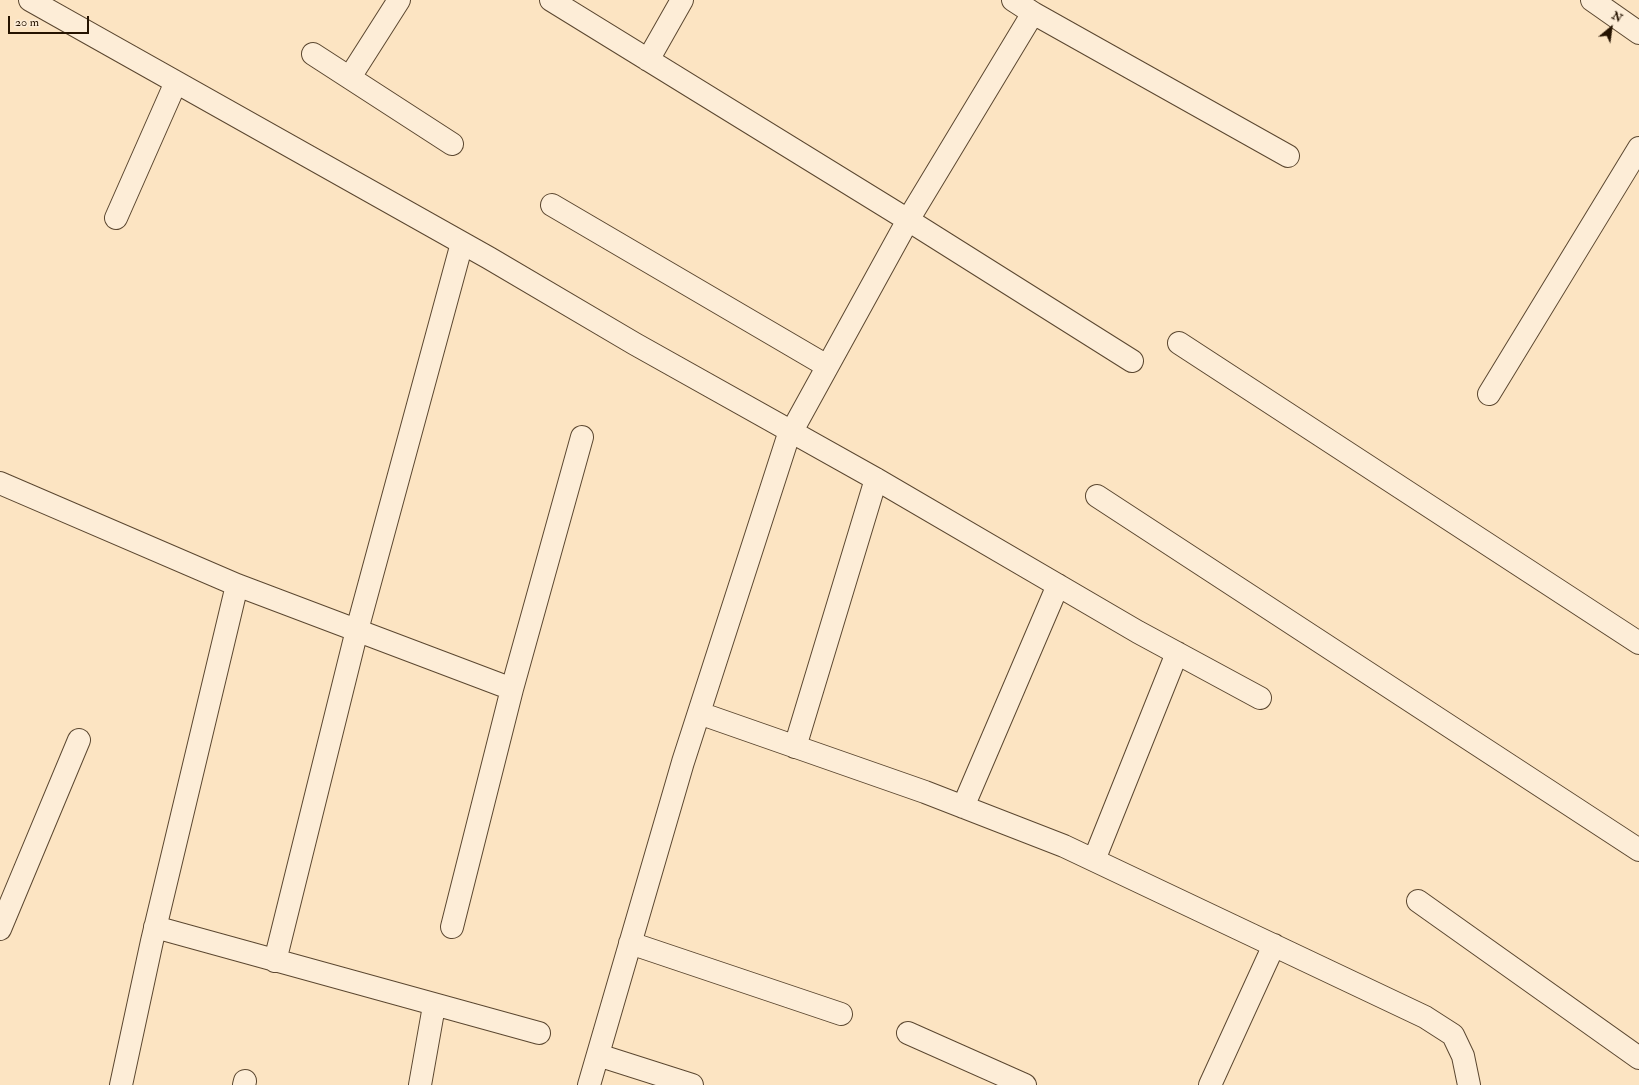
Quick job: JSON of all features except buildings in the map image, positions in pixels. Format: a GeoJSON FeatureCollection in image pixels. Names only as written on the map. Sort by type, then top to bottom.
{"type":"FeatureCollection","features":[{"type":"Feature","properties":{"kind":"street"},"geometry":{"type":"LineString","coordinates":[[30,0],[462,243],[635,344],[792,431],[1177,653],[1260,698]]}},
{"type":"Feature","properties":{"kind":"street"},"geometry":{"type":"LineString","coordinates":[[350,77],[399,0]]}},
{"type":"Feature","properties":{"kind":"street"},"geometry":{"type":"LineString","coordinates":[[551,0],[908,220],[1132,361]]}},
{"type":"Feature","properties":{"kind":"street"},"geometry":{"type":"LineString","coordinates":[[648,60],[682,0]]}},
{"type":"Feature","properties":{"kind":"street"},"geometry":{"type":"LineString","coordinates":[[1013,0],[1033,13],[1288,156]]}},
{"type":"Feature","properties":{"kind":"street"},"geometry":{"type":"LineString","coordinates":[[1592,0],[1639,33]]}},
{"type":"Feature","properties":{"kind":"street"},"geometry":{"type":"LineString","coordinates":[[590,1085],[630,943],[699,713],[787,440],[908,220],[1033,13]]}},
{"type":"Feature","properties":{"kind":"street"},"geometry":{"type":"LineString","coordinates":[[313,54],[452,144]]}},
{"type":"Feature","properties":{"kind":"street"},"geometry":{"type":"LineString","coordinates":[[116,218],[176,82]]}},
{"type":"Feature","properties":{"kind":"street"},"geometry":{"type":"LineString","coordinates":[[1488,394],[1639,148]]}},
{"type":"Feature","properties":{"kind":"street"},"geometry":{"type":"LineString","coordinates":[[552,205],[827,366]]}},
{"type":"Feature","properties":{"kind":"street"},"geometry":{"type":"LineString","coordinates":[[275,961],[357,630],[462,243]]}},
{"type":"Feature","properties":{"kind":"street"},"geometry":{"type":"LineString","coordinates":[[1179,343],[1639,643]]}},
{"type":"Feature","properties":{"kind":"street"},"geometry":{"type":"LineString","coordinates":[[452,927],[512,689],[582,437]]}},
{"type":"Feature","properties":{"kind":"street"},"geometry":{"type":"LineString","coordinates":[[795,747],[876,479]]}},
{"type":"Feature","properties":{"kind":"street"},"geometry":{"type":"LineString","coordinates":[[0,483],[237,585],[512,689]]}},
{"type":"Feature","properties":{"kind":"street"},"geometry":{"type":"LineString","coordinates":[[1097,496],[1639,850]]}},
{"type":"Feature","properties":{"kind":"street"},"geometry":{"type":"LineString","coordinates":[[121,1085],[155,927],[237,585]]}},
{"type":"Feature","properties":{"kind":"street"},"geometry":{"type":"LineString","coordinates":[[963,807],[1058,585]]}},
{"type":"Feature","properties":{"kind":"street"},"geometry":{"type":"LineString","coordinates":[[1094,860],[1177,653]]}},
{"type":"Feature","properties":{"kind":"street"},"geometry":{"type":"LineString","coordinates":[[699,713],[963,807],[1064,846],[1425,1017],[1453,1035],[1463,1056],[1469,1085]]}},
{"type":"Feature","properties":{"kind":"street"},"geometry":{"type":"LineString","coordinates":[[0,928],[79,740]]}},
{"type":"Feature","properties":{"kind":"street"},"geometry":{"type":"LineString","coordinates":[[1418,901],[1639,1058]]}},
{"type":"Feature","properties":{"kind":"street"},"geometry":{"type":"LineString","coordinates":[[155,927],[434,1006],[539,1033]]}},
{"type":"Feature","properties":{"kind":"street"},"geometry":{"type":"LineString","coordinates":[[630,943],[841,1014]]}},
{"type":"Feature","properties":{"kind":"street"},"geometry":{"type":"LineString","coordinates":[[1210,1085],[1274,945]]}},
{"type":"Feature","properties":{"kind":"street"},"geometry":{"type":"LineString","coordinates":[[420,1085],[434,1006]]}},
{"type":"Feature","properties":{"kind":"street"},"geometry":{"type":"LineString","coordinates":[[908,1033],[1025,1085]]}},
{"type":"Feature","properties":{"kind":"street"},"geometry":{"type":"LineString","coordinates":[[598,1055],[692,1085]]}}]}
